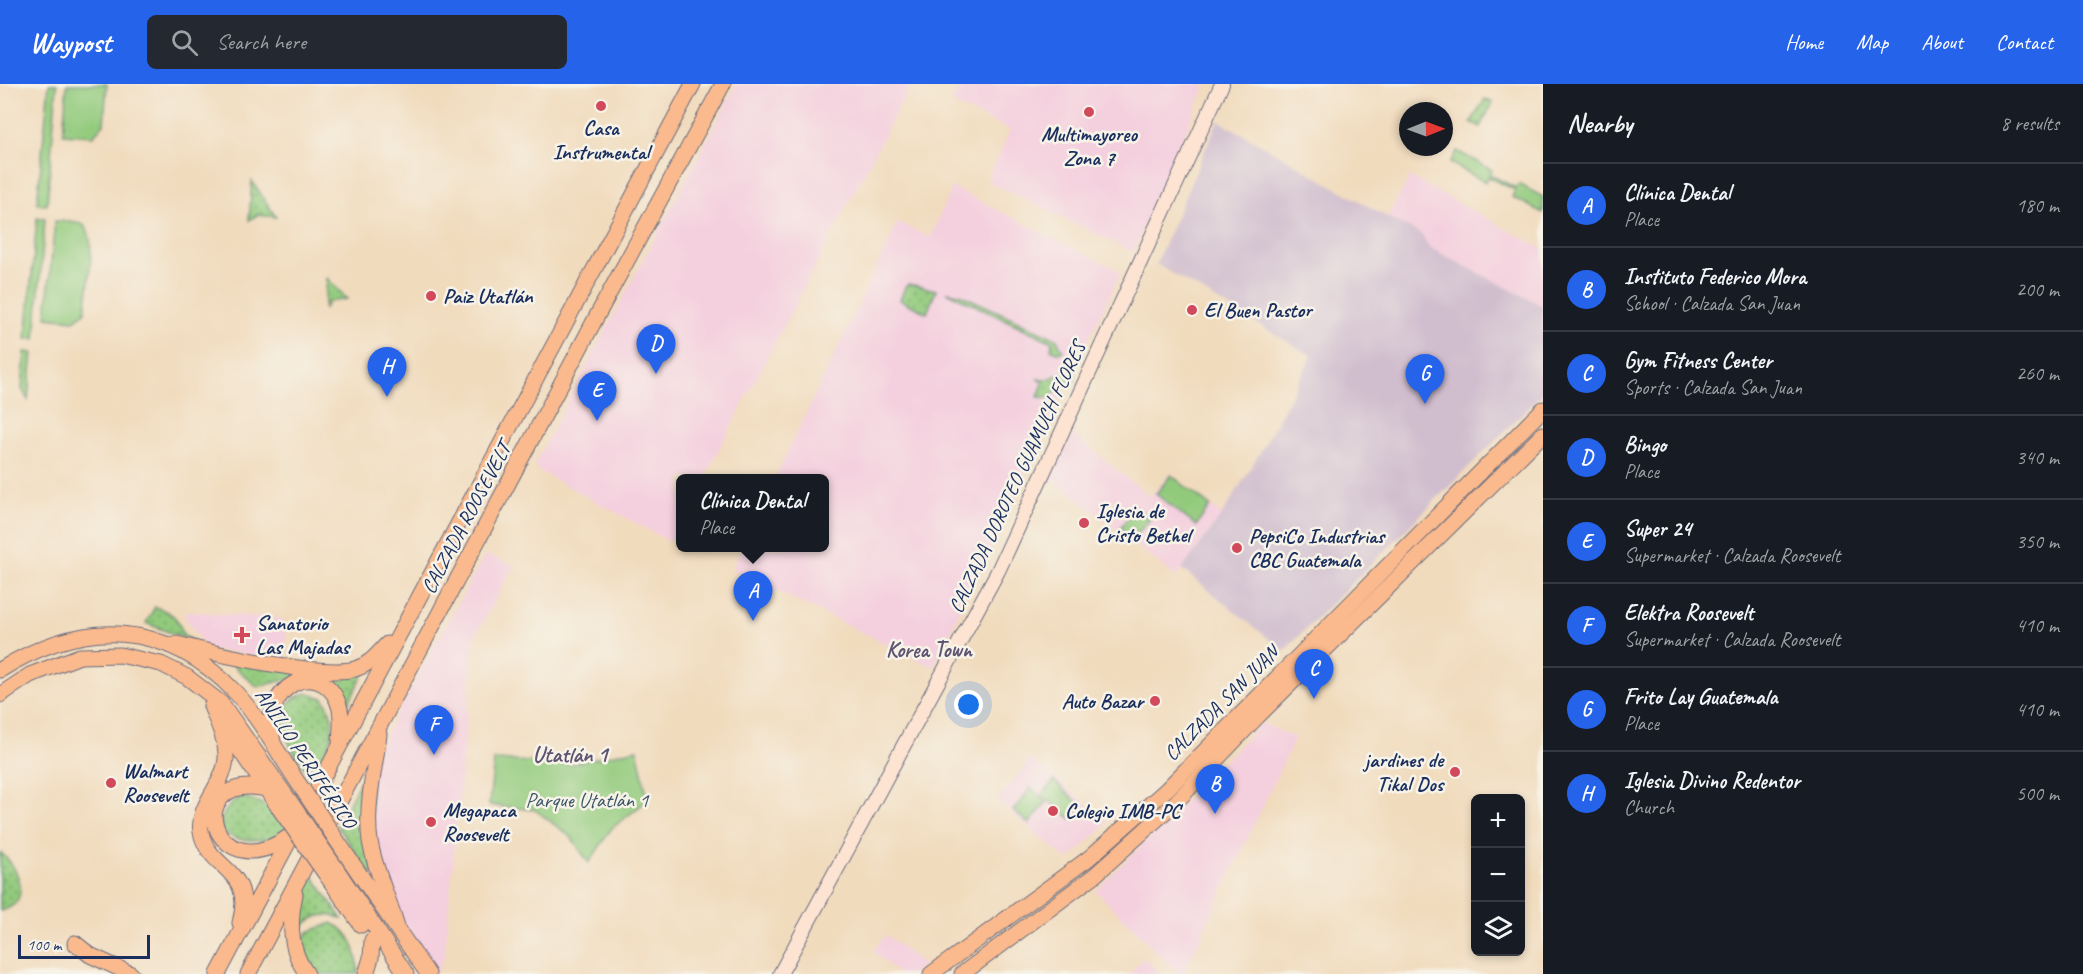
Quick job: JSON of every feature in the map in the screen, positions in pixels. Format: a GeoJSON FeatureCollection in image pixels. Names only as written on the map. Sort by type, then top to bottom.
{"type":"FeatureCollection","features":[{"type":"Feature","properties":{"kind":"main road","name":"CALZADA ROOSEVELT"},"geometry":{"type":"LineString","coordinates":[[218,974],[693,84]]}},
{"type":"Feature","properties":{"kind":"main road","name":"CALZADA ROOSEVELT"},"geometry":{"type":"LineString","coordinates":[[248,974],[593,322],[723,84]]}},
{"type":"Feature","properties":{"kind":"main road","name":"CALZADA DOROTEO GUAMUCH FLORES"},"geometry":{"type":"LineString","coordinates":[[780,974],[998,571],[1222,84]]}},
{"type":"Feature","properties":{"kind":"main road"},"geometry":{"type":"LineString","coordinates":[[657,151],[681,162]]}},
{"type":"Feature","properties":{"kind":"main road","name":"CALZADA SAN JUAN"},"geometry":{"type":"LineString","coordinates":[[931,974],[1089,858],[1160,795],[1543,409]]}},
{"type":"Feature","properties":{"kind":"main road","name":"CALZADA SAN JUAN"},"geometry":{"type":"LineString","coordinates":[[962,974],[1095,875],[1175,803],[1258,716],[1543,434]]}},
{"type":"Feature","properties":{"kind":"main road"},"geometry":{"type":"LineString","coordinates":[[151,637],[203,651],[292,666],[348,671],[373,659],[404,623]]}},
{"type":"Feature","properties":{"kind":"main road","name":"ANILLO PERIFÉRICO"},"geometry":{"type":"LineString","coordinates":[[0,670],[42,646],[76,637],[104,633],[151,637],[206,666],[234,691],[428,974]]}},
{"type":"Feature","properties":{"kind":"main road","name":"ANILLO PERIFÉRICO"},"geometry":{"type":"LineString","coordinates":[[0,695],[30,675],[80,656],[102,654],[141,658],[187,677],[222,704],[284,804],[405,974]]}},
{"type":"Feature","properties":{"kind":"main road"},"geometry":{"type":"LineString","coordinates":[[187,677],[211,706],[266,789],[284,804]]}},
{"type":"Feature","properties":{"kind":"main road"},"geometry":{"type":"LineString","coordinates":[[276,751],[270,723],[273,705],[285,688],[300,681],[317,682],[336,697],[341,716],[340,744]]}},
{"type":"Feature","properties":{"kind":"main road"},"geometry":{"type":"LineString","coordinates":[[211,706],[223,741],[226,760],[221,780],[203,811],[200,827],[208,848],[242,890],[243,912],[234,944]]}},
{"type":"Feature","properties":{"kind":"main road"},"geometry":{"type":"LineString","coordinates":[[380,725],[369,834],[378,874],[398,930]]}},
{"type":"Feature","properties":{"kind":"main road"},"geometry":{"type":"LineString","coordinates":[[266,789],[244,786],[232,789],[224,796],[214,817],[219,835],[232,846],[256,850],[272,847],[293,834]]}},
{"type":"Feature","properties":{"kind":"main road"},"geometry":{"type":"LineString","coordinates":[[305,866],[296,892],[291,922],[294,950],[307,974]]}},
{"type":"Feature","properties":{"kind":"main road"},"geometry":{"type":"LineString","coordinates":[[331,871],[395,974]]}},
{"type":"Feature","properties":{"kind":"main road"},"geometry":{"type":"LineString","coordinates":[[366,974],[371,958],[372,940]]}},
{"type":"Feature","properties":{"kind":"main road"},"geometry":{"type":"LineString","coordinates":[[75,943],[90,955],[131,974]]}},
{"type":"Feature","properties":{"kind":"shaded area"},"geometry":{"type":"Polygon","coordinates":[[[737,84],[911,84],[706,474],[676,474],[676,532],[671,542],[537,470],[535,463],[737,84]]]}},
{"type":"Feature","properties":{"kind":"shaded area"},"geometry":{"type":"Polygon","coordinates":[[[961,84],[1206,84],[1133,252],[987,181],[1010,130],[951,103],[961,84]]]}},
{"type":"Feature","properties":{"kind":"shaded area"},"geometry":{"type":"Polygon","coordinates":[[[1218,120],[1387,217],[1421,234],[1428,247],[1543,306],[1543,393],[1284,651],[1182,569],[1222,515],[1264,446],[1312,356],[1156,264],[1218,120]]]}},
{"type":"Feature","properties":{"kind":"shaded area"},"geometry":{"type":"Polygon","coordinates":[[[1410,177],[1543,249],[1543,306],[1428,247],[1421,234],[1387,217],[1410,177]]]}},
{"type":"Feature","properties":{"kind":"shaded area"},"geometry":{"type":"Polygon","coordinates":[[[952,187],[1121,272],[933,667],[732,569],[740,552],[829,552],[829,474],[777,474],[898,222],[930,238],[952,187]]]}},
{"type":"Feature","properties":{"kind":"shaded area"},"geometry":{"type":"Polygon","coordinates":[[[1073,434],[1150,497],[1170,474],[1222,515],[1176,577],[1050,477],[1073,434]]]}},
{"type":"Feature","properties":{"kind":"shaded area"},"geometry":{"type":"Polygon","coordinates":[[[485,555],[514,565],[474,638],[444,958],[436,974],[372,877],[370,762],[485,555]]]}},
{"type":"Feature","properties":{"kind":"shaded area","name":"Sanatorio Las Majadas"},"geometry":{"type":"Polygon","coordinates":[[[186,611],[283,619],[286,627],[286,659],[285,661],[206,648],[184,615],[186,611]]]}},
{"type":"Feature","properties":{"kind":"shaded area"},"geometry":{"type":"Polygon","coordinates":[[[1262,723],[1295,738],[1183,974],[1179,974],[1096,891],[1262,723]]]}},
{"type":"Feature","properties":{"kind":"shaded area","name":"Colegio IMB-PC"},"geometry":{"type":"Polygon","coordinates":[[[1031,759],[1109,822],[1068,860],[997,801],[1031,759]]]}},
{"type":"Feature","properties":{"kind":"shaded area"},"geometry":{"type":"Polygon","coordinates":[[[886,935],[924,965],[912,974],[899,974],[873,951],[886,935]]]}},
{"type":"Feature","properties":{"kind":"shaded area"},"geometry":{"type":"Polygon","coordinates":[[[1144,958],[1162,974],[1129,974],[1144,958]]]}},
{"type":"Feature","properties":{"kind":"green space"},"geometry":{"type":"Polygon","coordinates":[[[49,84],[57,84],[47,205],[37,204],[49,84]]]}},
{"type":"Feature","properties":{"kind":"green space"},"geometry":{"type":"Polygon","coordinates":[[[67,84],[107,84],[104,124],[93,136],[63,134],[67,84]]]}},
{"type":"Feature","properties":{"kind":"green space"},"geometry":{"type":"Polygon","coordinates":[[[1485,99],[1493,103],[1480,127],[1471,122],[1485,99]]]}},
{"type":"Feature","properties":{"kind":"green space"},"geometry":{"type":"Polygon","coordinates":[[[1457,151],[1492,170],[1490,175],[1516,188],[1519,184],[1543,197],[1543,213],[1512,197],[1515,190],[1488,177],[1485,182],[1450,163],[1457,151]]]}},
{"type":"Feature","properties":{"kind":"green space"},"geometry":{"type":"Polygon","coordinates":[[[252,181],[276,217],[257,215],[249,220],[252,181]]]}},
{"type":"Feature","properties":{"kind":"green space"},"geometry":{"type":"Polygon","coordinates":[[[37,218],[45,219],[35,339],[26,339],[37,218]]]}},
{"type":"Feature","properties":{"kind":"green space"},"geometry":{"type":"Polygon","coordinates":[[[55,221],[80,223],[87,231],[90,240],[91,252],[85,312],[74,320],[46,317],[55,221]]]}},
{"type":"Feature","properties":{"kind":"green space"},"geometry":{"type":"Polygon","coordinates":[[[327,278],[347,299],[328,302],[324,310],[327,278]]]}},
{"type":"Feature","properties":{"kind":"green space"},"geometry":{"type":"Polygon","coordinates":[[[909,284],[936,290],[927,313],[900,300],[905,287],[909,284]]]}},
{"type":"Feature","properties":{"kind":"green space"},"geometry":{"type":"Polygon","coordinates":[[[947,292],[960,294],[1057,339],[1063,351],[1059,353],[1051,349],[1052,342],[947,292]]]}},
{"type":"Feature","properties":{"kind":"green space"},"geometry":{"type":"Polygon","coordinates":[[[25,352],[33,353],[28,400],[22,389],[25,352]]]}},
{"type":"Feature","properties":{"kind":"green space"},"geometry":{"type":"Polygon","coordinates":[[[1069,370],[1074,372],[1076,377],[1073,383],[1068,381],[1049,398],[1038,397],[1043,383],[1038,379],[1048,379],[1069,370]]]}},
{"type":"Feature","properties":{"kind":"green space"},"geometry":{"type":"Polygon","coordinates":[[[1171,475],[1210,506],[1196,526],[1156,494],[1171,475]]]}},
{"type":"Feature","properties":{"kind":"green space"},"geometry":{"type":"Polygon","coordinates":[[[1136,507],[1150,519],[1133,539],[1120,528],[1136,507]]]}},
{"type":"Feature","properties":{"kind":"green space"},"geometry":{"type":"Polygon","coordinates":[[[155,607],[173,616],[179,623],[182,633],[194,642],[146,623],[155,607]]]}},
{"type":"Feature","properties":{"kind":"green space"},"geometry":{"type":"Polygon","coordinates":[[[231,663],[365,671],[344,712],[339,695],[289,679],[257,687],[231,663]]]}},
{"type":"Feature","properties":{"kind":"green space"},"geometry":{"type":"Polygon","coordinates":[[[308,693],[323,698],[332,719],[331,740],[312,780],[290,745],[283,719],[285,708],[293,699],[308,693]]]}},
{"type":"Feature","properties":{"kind":"green space","name":"Parque Utatlán 1"},"geometry":{"type":"Polygon","coordinates":[[[637,749],[648,800],[611,829],[589,863],[571,837],[535,810],[489,805],[494,760],[571,764],[637,749]]]}},
{"type":"Feature","properties":{"kind":"green space"},"geometry":{"type":"Polygon","coordinates":[[[370,762],[372,877],[337,826],[370,762]]]}},
{"type":"Feature","properties":{"kind":"green space"},"geometry":{"type":"Polygon","coordinates":[[[1054,781],[1081,805],[1071,819],[1042,795],[1054,781]]]}},
{"type":"Feature","properties":{"kind":"green space"},"geometry":{"type":"Polygon","coordinates":[[[1031,788],[1047,802],[1029,824],[1013,811],[1031,788]]]}},
{"type":"Feature","properties":{"kind":"green space"},"geometry":{"type":"Polygon","coordinates":[[[239,797],[254,800],[270,810],[285,826],[282,835],[253,840],[229,836],[222,829],[221,821],[226,810],[239,797]]]}},
{"type":"Feature","properties":{"kind":"green space"},"geometry":{"type":"Polygon","coordinates":[[[0,852],[13,866],[20,884],[20,893],[17,901],[11,907],[0,911],[0,852]]]}},
{"type":"Feature","properties":{"kind":"green space"},"geometry":{"type":"Polygon","coordinates":[[[311,873],[342,919],[327,915],[315,918],[304,925],[294,937],[297,906],[311,873]]]}},
{"type":"Feature","properties":{"kind":"green space"},"geometry":{"type":"Polygon","coordinates":[[[332,923],[349,937],[353,944],[358,974],[316,974],[299,949],[308,932],[332,923]]]}},
{"type":"Feature","properties":{"kind":"place","name":"Casa Instrumental"},"geometry":{"type":"Point","coordinates":[601,106]}},
{"type":"Feature","properties":{"kind":"place","name":"Multimayoreo Zona 7"},"geometry":{"type":"Point","coordinates":[1089,112]}},
{"type":"Feature","properties":{"kind":"place","name":"Paiz Utatlán"},"geometry":{"type":"Point","coordinates":[431,296]}},
{"type":"Feature","properties":{"kind":"place","name":"El Buen Pastor"},"geometry":{"type":"Point","coordinates":[1192,310]}},
{"type":"Feature","properties":{"kind":"place","name":"Bingo"},"geometry":{"type":"Point","coordinates":[656,374]}},
{"type":"Feature","properties":{"kind":"place","name":"Iglesia Divino Redentor"},"geometry":{"type":"Point","coordinates":[387,397]}},
{"type":"Feature","properties":{"kind":"place","name":"Frito Lay Guatemala"},"geometry":{"type":"Point","coordinates":[1425,404]}},
{"type":"Feature","properties":{"kind":"place","name":"Super 24"},"geometry":{"type":"Point","coordinates":[597,421]}},
{"type":"Feature","properties":{"kind":"place","name":"Iglesia de Cristo Bethel"},"geometry":{"type":"Point","coordinates":[1084,523]}},
{"type":"Feature","properties":{"kind":"place","name":"PepsiCo Industrias CBC Guatemala"},"geometry":{"type":"Point","coordinates":[1237,548]}},
{"type":"Feature","properties":{"kind":"place","name":"Clínica Dental"},"geometry":{"type":"Point","coordinates":[753,621]}},
{"type":"Feature","properties":{"kind":"place","name":"Sanatorio Las Majadas"},"geometry":{"type":"Point","coordinates":[242,635]}},
{"type":"Feature","properties":{"kind":"place","name":"Gym Fitness Center"},"geometry":{"type":"Point","coordinates":[1314,699]}},
{"type":"Feature","properties":{"kind":"place","name":"Auto Bazar"},"geometry":{"type":"Point","coordinates":[1155,701]}},
{"type":"Feature","properties":{"kind":"place","name":"Elektra Roosevelt"},"geometry":{"type":"Point","coordinates":[434,755]}},
{"type":"Feature","properties":{"kind":"place","name":"jardines de Tikal Dos"},"geometry":{"type":"Point","coordinates":[1455,772]}},
{"type":"Feature","properties":{"kind":"place","name":"Walmart Roosevelt"},"geometry":{"type":"Point","coordinates":[111,783]}},
{"type":"Feature","properties":{"kind":"place","name":"Colegio IMB-PC"},"geometry":{"type":"Point","coordinates":[1053,811]}},
{"type":"Feature","properties":{"kind":"place","name":"Instituto Federico Mora"},"geometry":{"type":"Point","coordinates":[1215,814]}},
{"type":"Feature","properties":{"kind":"place","name":"Megapaca Roosevelt"},"geometry":{"type":"Point","coordinates":[431,822]}},
{"type":"Feature","properties":{"kind":"district","name":"Korea Town"},"geometry":{"type":"Point","coordinates":[929,650]}},
{"type":"Feature","properties":{"kind":"district","name":"Utatlán 1"},"geometry":{"type":"Point","coordinates":[570,755]}}]}
